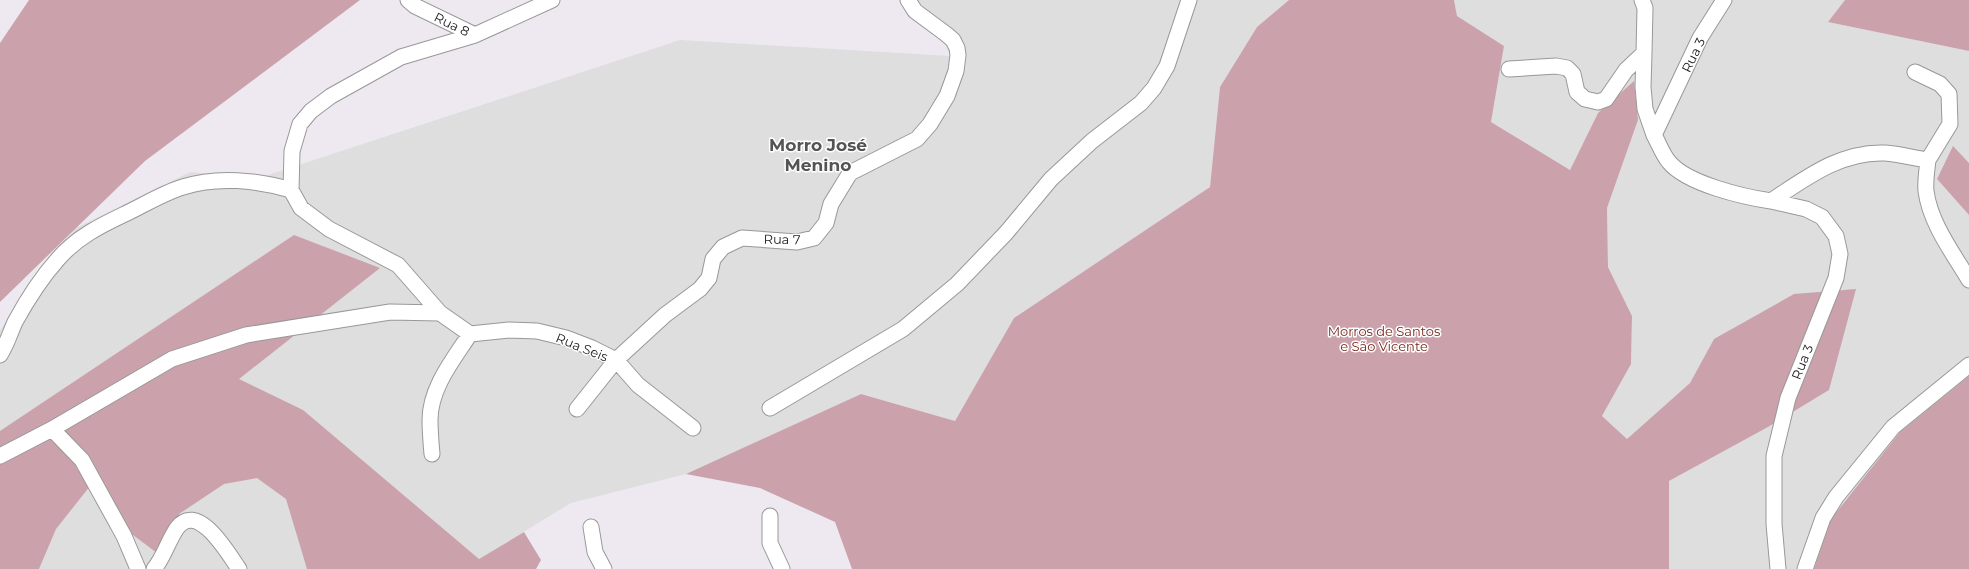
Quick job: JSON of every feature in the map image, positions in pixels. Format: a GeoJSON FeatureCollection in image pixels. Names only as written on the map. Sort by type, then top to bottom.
{"type":"FeatureCollection","features":[{"type":"Feature","properties":{"kind":"street","name":"Rua 8"},"geometry":{"type":"LineString","coordinates":[[408,0],[415,6],[475,35]]}},
{"type":"Feature","properties":{"kind":"street"},"geometry":{"type":"LineString","coordinates":[[432,454],[430,419],[433,398],[443,376],[470,334],[440,313],[415,282],[398,265],[329,228],[301,208],[291,190],[292,151],[300,124],[311,111],[331,96],[401,57],[475,35],[552,0]]}},
{"type":"Feature","properties":{"kind":"street","name":"Rua 7"},"geometry":{"type":"LineString","coordinates":[[577,409],[616,360],[665,315],[700,289],[709,278],[713,259],[723,247],[742,238],[798,242],[814,238],[826,223],[831,204],[850,173],[917,139],[930,124],[947,96],[956,71],[958,55],[957,48],[953,40],[915,11],[908,0]]}},
{"type":"Feature","properties":{"kind":"street"},"geometry":{"type":"LineString","coordinates":[[770,408],[903,329],[957,284],[1006,233],[1051,179],[1092,141],[1141,103],[1154,88],[1167,66],[1189,0]]}},
{"type":"Feature","properties":{"kind":"street"},"geometry":{"type":"LineString","coordinates":[[1642,0],[1645,8],[1643,87],[1645,109],[1654,135]]}},
{"type":"Feature","properties":{"kind":"street","name":"Rua 3"},"geometry":{"type":"LineString","coordinates":[[1724,0],[1700,38],[1654,135],[1669,162],[1688,176],[1731,193],[1806,209],[1822,217],[1836,236],[1840,254],[1836,278],[1788,398],[1774,456],[1774,524],[1778,569]]}},
{"type":"Feature","properties":{"kind":"street"},"geometry":{"type":"LineString","coordinates":[[1509,69],[1556,66],[1567,68],[1572,74],[1577,92],[1585,99],[1598,102],[1606,99],[1626,70],[1644,53]]}},
{"type":"Feature","properties":{"kind":"street"},"geometry":{"type":"LineString","coordinates":[[1915,72],[1940,84],[1949,94],[1950,124],[1928,160],[1926,190],[1930,210],[1969,280]]}},
{"type":"Feature","properties":{"kind":"street"},"geometry":{"type":"LineString","coordinates":[[1771,201],[1820,169],[1851,157],[1863,154],[1885,153],[1928,160]]}},
{"type":"Feature","properties":{"kind":"street"},"geometry":{"type":"LineString","coordinates":[[0,355],[15,323],[32,294],[57,260],[73,243],[90,231],[182,187],[214,180],[276,185],[291,190]]}},
{"type":"Feature","properties":{"kind":"street"},"geometry":{"type":"LineString","coordinates":[[0,456],[52,429],[172,359],[246,334],[390,312],[440,313]]}},
{"type":"Feature","properties":{"kind":"street","name":"Rua Seis"},"geometry":{"type":"LineString","coordinates":[[470,334],[508,330],[537,331],[566,338],[592,348],[616,360],[638,385],[693,428]]}},
{"type":"Feature","properties":{"kind":"street"},"geometry":{"type":"LineString","coordinates":[[1805,569],[1823,518],[1836,497],[1893,427],[1969,365]]}},
{"type":"Feature","properties":{"kind":"street"},"geometry":{"type":"LineString","coordinates":[[52,429],[82,460],[124,536],[138,569]]}},
{"type":"Feature","properties":{"kind":"street"},"geometry":{"type":"LineString","coordinates":[[770,516],[770,543],[782,569]]}},
{"type":"Feature","properties":{"kind":"street"},"geometry":{"type":"LineString","coordinates":[[154,569],[178,528],[185,521],[191,520],[197,521],[207,527],[239,569]]}},
{"type":"Feature","properties":{"kind":"street"},"geometry":{"type":"LineString","coordinates":[[591,527],[595,552],[604,569]]}},
{"type":"Feature","properties":{"kind":"shaded area"},"geometry":{"type":"Polygon","coordinates":[[[899,0],[1289,0],[1257,27],[1220,87],[1210,187],[1014,318],[955,421],[861,394],[686,474],[571,503],[479,559],[447,569],[0,569],[0,330],[74,229],[190,172],[259,178],[680,40],[950,56],[945,43],[908,17],[899,0]]]}},
{"type":"Feature","properties":{"kind":"shaded area"},"geometry":{"type":"Polygon","coordinates":[[[1454,0],[1845,0],[1828,22],[1969,51],[1969,163],[1953,147],[1937,179],[1969,215],[1969,376],[1900,432],[1831,519],[1814,569],[1669,569],[1669,481],[1768,427],[1829,390],[1714,339],[1690,383],[1627,439],[1602,416],[1631,364],[1632,316],[1608,267],[1607,208],[1638,120],[1598,113],[1570,170],[1491,122],[1504,46],[1457,16],[1454,0]]]}},
{"type":"Feature","properties":{"kind":"green space"},"geometry":{"type":"Polygon","coordinates":[[[29,0],[360,0],[145,161],[0,302],[0,43],[29,0]]]}},
{"type":"Feature","properties":{"kind":"green space","name":"Morros de Santos e São Vicente"},"geometry":{"type":"Polygon","coordinates":[[[1289,0],[1454,0],[1457,16],[1504,46],[1491,122],[1570,170],[1598,113],[1634,81],[1638,120],[1607,208],[1608,267],[1632,316],[1631,364],[1602,416],[1627,439],[1690,383],[1714,339],[1794,294],[1856,289],[1829,390],[1768,427],[1669,481],[1669,569],[852,569],[835,522],[760,488],[686,474],[861,394],[955,421],[1014,318],[1210,187],[1220,87],[1257,27],[1289,0]]]}},
{"type":"Feature","properties":{"kind":"green space"},"geometry":{"type":"Polygon","coordinates":[[[1845,0],[1969,0],[1969,51],[1828,22],[1845,0]]]}},
{"type":"Feature","properties":{"kind":"green space"},"geometry":{"type":"Polygon","coordinates":[[[1953,146],[1969,163],[1969,215],[1937,179],[1953,146]]]}},
{"type":"Feature","properties":{"kind":"green space"},"geometry":{"type":"Polygon","coordinates":[[[294,235],[380,268],[239,379],[303,410],[479,559],[524,532],[541,560],[536,569],[307,569],[286,499],[257,478],[224,484],[179,514],[161,556],[129,532],[98,476],[56,529],[39,569],[0,569],[0,431],[294,235]]]}},
{"type":"Feature","properties":{"kind":"green space"},"geometry":{"type":"Polygon","coordinates":[[[1969,376],[1969,569],[1814,569],[1831,519],[1900,432],[1969,376]]]}},
{"type":"Feature","properties":{"kind":"district","name":"Morro José Menino"},"geometry":{"type":"Point","coordinates":[818,155]}}]}
